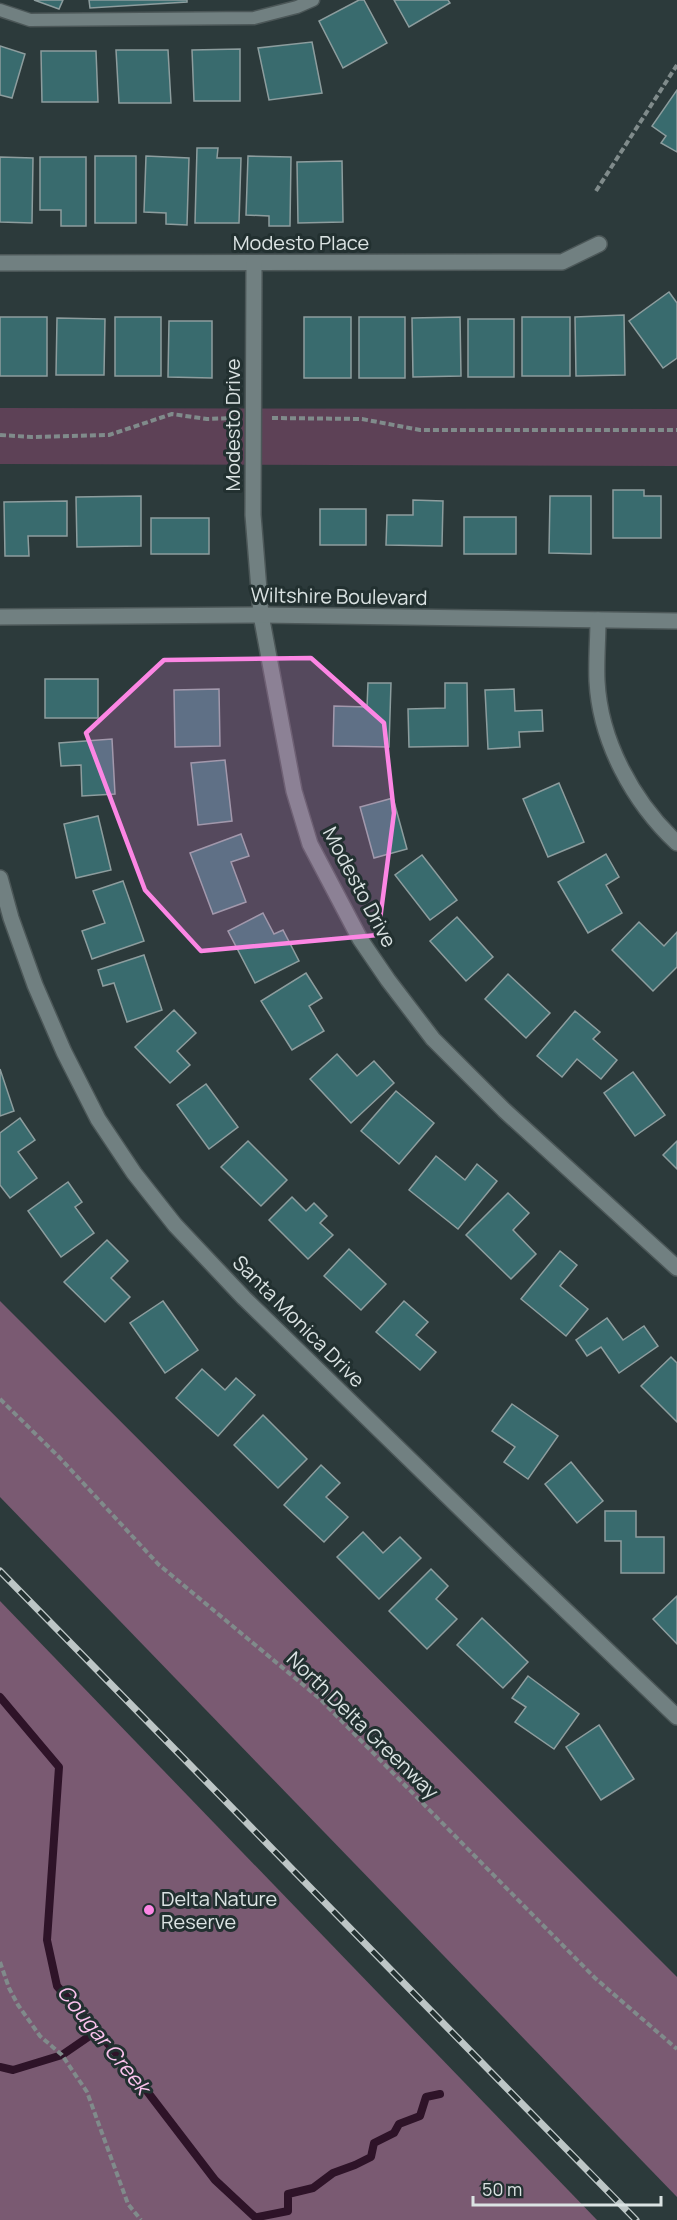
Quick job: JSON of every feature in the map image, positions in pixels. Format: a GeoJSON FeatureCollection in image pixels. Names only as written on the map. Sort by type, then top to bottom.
{"type":"FeatureCollection","features":[{"type":"Feature","properties":{"kind":"street","name":"Modesto Place"},"geometry":{"type":"LineString","coordinates":[[0,263],[562,262],[599,244]]}},
{"type":"Feature","properties":{"kind":"street","name":"Modesto Drive"},"geometry":{"type":"LineString","coordinates":[[254,263],[253,515],[261,615],[294,791],[310,844],[360,939],[433,1039],[504,1110],[677,1268]]}},
{"type":"Feature","properties":{"kind":"street","name":"Wiltshire Boulevard"},"geometry":{"type":"LineString","coordinates":[[0,616],[261,615],[677,621]]}},
{"type":"Feature","properties":{"kind":"street"},"geometry":{"type":"LineString","coordinates":[[598,620],[597,681],[603,721],[616,759],[634,790],[662,829],[677,843]]}},
{"type":"Feature","properties":{"kind":"street","name":"Santa Monica Drive"},"geometry":{"type":"LineString","coordinates":[[0,878],[11,918],[35,985],[68,1062],[98,1119],[134,1173],[175,1226],[244,1298],[677,1717]]}},
{"type":"Feature","properties":{"kind":"lane"},"geometry":{"type":"LineString","coordinates":[[0,10],[30,20],[254,18],[297,7],[313,0]]}},
{"type":"Feature","properties":{"kind":"path"},"geometry":{"type":"LineString","coordinates":[[596,191],[677,65]]}},
{"type":"Feature","properties":{"kind":"path"},"geometry":{"type":"LineString","coordinates":[[0,435],[32,437],[109,435],[172,414],[207,419],[239,418]]}},
{"type":"Feature","properties":{"kind":"path"},"geometry":{"type":"LineString","coordinates":[[272,418],[362,418],[420,430],[677,429]]}},
{"type":"Feature","properties":{"kind":"path","name":"North Delta Greenway"},"geometry":{"type":"LineString","coordinates":[[0,1400],[60,1458],[158,1564],[319,1698],[595,1978],[677,2049]]}},
{"type":"Feature","properties":{"kind":"path"},"geometry":{"type":"LineString","coordinates":[[0,1962],[18,2005],[40,2036],[62,2055],[87,2092],[128,2204],[141,2220]]}},
{"type":"Feature","properties":{"kind":"highlighted area"},"geometry":{"type":"Polygon","coordinates":[[[311,658],[384,723],[394,813],[378,935],[201,951],[145,890],[86,733],[164,660],[311,658]]]}},
{"type":"Feature","properties":{"kind":"shaded area"},"geometry":{"type":"Polygon","coordinates":[[[0,408],[677,409],[677,466],[0,464],[0,408]]]}},
{"type":"Feature","properties":{"kind":"shaded area"},"geometry":{"type":"Polygon","coordinates":[[[0,1301],[677,1977],[677,2197],[0,1497],[0,1301]]]}},
{"type":"Feature","properties":{"kind":"shaded area","name":"Delta Nature Reserve"},"geometry":{"type":"Polygon","coordinates":[[[0,1601],[597,2220],[0,2220],[0,1601]]]}},
{"type":"Feature","properties":{"kind":"building"},"geometry":{"type":"Polygon","coordinates":[[[34,0],[63,0],[59,9],[34,0]]]}},
{"type":"Feature","properties":{"kind":"building"},"geometry":{"type":"Polygon","coordinates":[[[89,0],[187,0],[187,2],[90,8],[89,0]]]}},
{"type":"Feature","properties":{"kind":"building"},"geometry":{"type":"Polygon","coordinates":[[[359,0],[364,0],[387,43],[343,68],[319,21],[359,0]]]}},
{"type":"Feature","properties":{"kind":"building"},"geometry":{"type":"Polygon","coordinates":[[[394,0],[448,0],[450,3],[409,27],[394,0]]]}},
{"type":"Feature","properties":{"kind":"building"},"geometry":{"type":"Polygon","coordinates":[[[312,42],[322,93],[269,100],[258,48],[312,42]]]}},
{"type":"Feature","properties":{"kind":"building"},"geometry":{"type":"Polygon","coordinates":[[[0,46],[25,54],[12,98],[0,95],[0,46]]]}},
{"type":"Feature","properties":{"kind":"building"},"geometry":{"type":"Polygon","coordinates":[[[240,49],[240,101],[194,101],[192,50],[240,49]]]}},
{"type":"Feature","properties":{"kind":"building"},"geometry":{"type":"Polygon","coordinates":[[[116,50],[168,50],[171,103],[119,103],[116,50]]]}},
{"type":"Feature","properties":{"kind":"building"},"geometry":{"type":"Polygon","coordinates":[[[41,51],[96,51],[98,102],[42,102],[41,51]]]}},
{"type":"Feature","properties":{"kind":"building"},"geometry":{"type":"Polygon","coordinates":[[[677,90],[677,152],[661,143],[666,136],[652,126],[677,90]]]}},
{"type":"Feature","properties":{"kind":"building"},"geometry":{"type":"Polygon","coordinates":[[[197,148],[218,148],[217,158],[241,158],[239,223],[195,223],[197,148]]]}},
{"type":"Feature","properties":{"kind":"building"},"geometry":{"type":"Polygon","coordinates":[[[95,156],[136,156],[136,223],[95,223],[95,156]]]}},
{"type":"Feature","properties":{"kind":"building"},"geometry":{"type":"Polygon","coordinates":[[[146,156],[189,158],[187,225],[166,224],[166,213],[144,212],[146,156]]]}},
{"type":"Feature","properties":{"kind":"building"},"geometry":{"type":"Polygon","coordinates":[[[248,156],[291,157],[290,226],[269,226],[269,216],[246,215],[248,156]]]}},
{"type":"Feature","properties":{"kind":"building"},"geometry":{"type":"Polygon","coordinates":[[[0,157],[33,158],[32,223],[0,222],[0,157]]]}},
{"type":"Feature","properties":{"kind":"building"},"geometry":{"type":"Polygon","coordinates":[[[40,157],[86,157],[86,226],[61,226],[61,210],[40,210],[40,157]]]}},
{"type":"Feature","properties":{"kind":"building"},"geometry":{"type":"Polygon","coordinates":[[[342,161],[343,222],[298,223],[297,162],[342,161]]]}},
{"type":"Feature","properties":{"kind":"building"},"geometry":{"type":"Polygon","coordinates":[[[669,292],[677,303],[677,358],[663,368],[629,321],[669,292]]]}},
{"type":"Feature","properties":{"kind":"building"},"geometry":{"type":"Polygon","coordinates":[[[624,315],[625,375],[576,376],[575,317],[624,315]]]}},
{"type":"Feature","properties":{"kind":"building"},"geometry":{"type":"Polygon","coordinates":[[[0,317],[47,317],[47,376],[0,376],[0,317]]]}},
{"type":"Feature","properties":{"kind":"building"},"geometry":{"type":"Polygon","coordinates":[[[115,317],[161,317],[161,376],[115,376],[115,317]]]}},
{"type":"Feature","properties":{"kind":"building"},"geometry":{"type":"Polygon","coordinates":[[[304,317],[351,317],[351,378],[304,378],[304,317]]]}},
{"type":"Feature","properties":{"kind":"building"},"geometry":{"type":"Polygon","coordinates":[[[359,317],[405,317],[405,378],[359,378],[359,317]]]}},
{"type":"Feature","properties":{"kind":"building"},"geometry":{"type":"Polygon","coordinates":[[[460,317],[461,376],[413,377],[412,318],[460,317]]]}},
{"type":"Feature","properties":{"kind":"building"},"geometry":{"type":"Polygon","coordinates":[[[522,317],[570,317],[570,376],[522,376],[522,317]]]}},
{"type":"Feature","properties":{"kind":"building"},"geometry":{"type":"Polygon","coordinates":[[[57,318],[105,319],[104,375],[56,375],[57,318]]]}},
{"type":"Feature","properties":{"kind":"building"},"geometry":{"type":"Polygon","coordinates":[[[468,319],[514,319],[514,377],[468,377],[468,319]]]}},
{"type":"Feature","properties":{"kind":"building"},"geometry":{"type":"Polygon","coordinates":[[[169,321],[212,321],[212,378],[168,377],[169,321]]]}},
{"type":"Feature","properties":{"kind":"building"},"geometry":{"type":"Polygon","coordinates":[[[613,490],[644,490],[644,496],[661,496],[661,538],[613,538],[613,490]]]}},
{"type":"Feature","properties":{"kind":"building"},"geometry":{"type":"Polygon","coordinates":[[[141,496],[141,546],[77,547],[76,497],[141,496]]]}},
{"type":"Feature","properties":{"kind":"building"},"geometry":{"type":"Polygon","coordinates":[[[550,496],[591,496],[591,554],[549,553],[550,496]]]}},
{"type":"Feature","properties":{"kind":"building"},"geometry":{"type":"Polygon","coordinates":[[[413,500],[443,501],[442,546],[386,545],[387,515],[413,515],[413,500]]]}},
{"type":"Feature","properties":{"kind":"building"},"geometry":{"type":"Polygon","coordinates":[[[67,501],[67,536],[28,536],[29,556],[5,556],[4,502],[67,501]]]}},
{"type":"Feature","properties":{"kind":"building"},"geometry":{"type":"Polygon","coordinates":[[[320,509],[366,509],[366,545],[320,545],[320,509]]]}},
{"type":"Feature","properties":{"kind":"building"},"geometry":{"type":"Polygon","coordinates":[[[464,517],[516,517],[516,554],[464,554],[464,517]]]}},
{"type":"Feature","properties":{"kind":"building"},"geometry":{"type":"Polygon","coordinates":[[[151,518],[209,518],[209,554],[151,554],[151,518]]]}},
{"type":"Feature","properties":{"kind":"building"},"geometry":{"type":"Polygon","coordinates":[[[45,679],[98,679],[98,718],[45,718],[45,679]]]}},
{"type":"Feature","properties":{"kind":"building"},"geometry":{"type":"Polygon","coordinates":[[[368,683],[391,683],[389,747],[333,746],[334,706],[367,707],[368,683]]]}},
{"type":"Feature","properties":{"kind":"building"},"geometry":{"type":"Polygon","coordinates":[[[445,683],[467,683],[468,746],[409,747],[408,709],[445,708],[445,683]]]}},
{"type":"Feature","properties":{"kind":"building"},"geometry":{"type":"Polygon","coordinates":[[[219,689],[220,746],[175,747],[174,690],[219,689]]]}},
{"type":"Feature","properties":{"kind":"building"},"geometry":{"type":"Polygon","coordinates":[[[514,689],[515,711],[542,710],[543,731],[519,732],[520,747],[488,749],[485,690],[514,689]]]}},
{"type":"Feature","properties":{"kind":"building"},"geometry":{"type":"Polygon","coordinates":[[[112,739],[115,794],[82,796],[81,765],[61,766],[59,743],[112,739]]]}},
{"type":"Feature","properties":{"kind":"building"},"geometry":{"type":"Polygon","coordinates":[[[225,760],[232,821],[198,825],[191,763],[225,760]]]}},
{"type":"Feature","properties":{"kind":"building"},"geometry":{"type":"Polygon","coordinates":[[[559,783],[584,842],[548,857],[523,799],[559,783]]]}},
{"type":"Feature","properties":{"kind":"building"},"geometry":{"type":"Polygon","coordinates":[[[393,798],[407,849],[374,858],[360,807],[393,798]]]}},
{"type":"Feature","properties":{"kind":"building"},"geometry":{"type":"Polygon","coordinates":[[[98,816],[111,870],[76,878],[64,824],[98,816]]]}},
{"type":"Feature","properties":{"kind":"building"},"geometry":{"type":"Polygon","coordinates":[[[241,834],[249,856],[231,862],[246,902],[213,914],[190,853],[241,834]]]}},
{"type":"Feature","properties":{"kind":"building"},"geometry":{"type":"Polygon","coordinates":[[[606,854],[619,877],[606,885],[622,913],[588,933],[558,882],[606,854]]]}},
{"type":"Feature","properties":{"kind":"building"},"geometry":{"type":"Polygon","coordinates":[[[422,855],[457,900],[430,920],[395,875],[422,855]]]}},
{"type":"Feature","properties":{"kind":"building"},"geometry":{"type":"Polygon","coordinates":[[[123,881],[144,941],[92,959],[82,931],[105,923],[93,891],[123,881]]]}},
{"type":"Feature","properties":{"kind":"building"},"geometry":{"type":"Polygon","coordinates":[[[263,913],[274,934],[283,930],[299,961],[255,983],[228,931],[263,913]]]}},
{"type":"Feature","properties":{"kind":"building"},"geometry":{"type":"Polygon","coordinates":[[[457,917],[493,957],[466,981],[430,941],[457,917]]]}},
{"type":"Feature","properties":{"kind":"building"},"geometry":{"type":"Polygon","coordinates":[[[639,922],[664,946],[677,932],[677,967],[653,991],[612,950],[639,922]]]}},
{"type":"Feature","properties":{"kind":"building"},"geometry":{"type":"Polygon","coordinates":[[[144,955],[162,1010],[127,1022],[114,983],[103,986],[98,970],[144,955]]]}},
{"type":"Feature","properties":{"kind":"building"},"geometry":{"type":"Polygon","coordinates":[[[306,973],[322,998],[309,1006],[324,1031],[292,1050],[261,1001],[306,973]]]}},
{"type":"Feature","properties":{"kind":"building"},"geometry":{"type":"Polygon","coordinates":[[[508,974],[550,1013],[526,1038],[485,999],[508,974]]]}},
{"type":"Feature","properties":{"kind":"building"},"geometry":{"type":"Polygon","coordinates":[[[174,1010],[196,1033],[177,1051],[190,1065],[170,1083],[135,1047],[174,1010]]]}},
{"type":"Feature","properties":{"kind":"building"},"geometry":{"type":"Polygon","coordinates":[[[575,1011],[600,1032],[593,1039],[617,1060],[601,1079],[577,1059],[562,1077],[537,1056],[575,1011]]]}},
{"type":"Feature","properties":{"kind":"building"},"geometry":{"type":"Polygon","coordinates":[[[337,1054],[357,1076],[374,1061],[394,1083],[351,1123],[310,1079],[337,1054]]]}},
{"type":"Feature","properties":{"kind":"building"},"geometry":{"type":"Polygon","coordinates":[[[0,1069],[14,1111],[0,1116],[0,1069]]]}},
{"type":"Feature","properties":{"kind":"building"},"geometry":{"type":"Polygon","coordinates":[[[633,1072],[665,1115],[635,1136],[604,1093],[633,1072]]]}},
{"type":"Feature","properties":{"kind":"building"},"geometry":{"type":"Polygon","coordinates":[[[206,1084],[238,1127],[209,1149],[177,1105],[206,1084]]]}},
{"type":"Feature","properties":{"kind":"building"},"geometry":{"type":"Polygon","coordinates":[[[396,1091],[434,1123],[399,1164],[361,1131],[396,1091]]]}},
{"type":"Feature","properties":{"kind":"building"},"geometry":{"type":"Polygon","coordinates":[[[20,1118],[35,1140],[18,1152],[37,1178],[10,1198],[0,1185],[0,1133],[20,1118]]]}},
{"type":"Feature","properties":{"kind":"building"},"geometry":{"type":"Polygon","coordinates":[[[248,1141],[287,1180],[261,1206],[221,1167],[248,1141]]]}},
{"type":"Feature","properties":{"kind":"building"},"geometry":{"type":"Polygon","coordinates":[[[677,1141],[677,1169],[663,1155],[677,1141]]]}},
{"type":"Feature","properties":{"kind":"building"},"geometry":{"type":"Polygon","coordinates":[[[436,1156],[465,1180],[477,1164],[497,1181],[458,1229],[409,1190],[436,1156]]]}},
{"type":"Feature","properties":{"kind":"building"},"geometry":{"type":"Polygon","coordinates":[[[68,1182],[82,1202],[75,1207],[94,1233],[61,1257],[28,1211],[68,1182]]]}},
{"type":"Feature","properties":{"kind":"building"},"geometry":{"type":"Polygon","coordinates":[[[508,1193],[529,1213],[513,1230],[536,1254],[511,1279],[466,1235],[508,1193]]]}},
{"type":"Feature","properties":{"kind":"building"},"geometry":{"type":"Polygon","coordinates":[[[292,1197],[306,1211],[314,1203],[327,1216],[320,1223],[333,1235],[308,1259],[269,1220],[292,1197]]]}},
{"type":"Feature","properties":{"kind":"building"},"geometry":{"type":"Polygon","coordinates":[[[107,1240],[128,1261],[111,1278],[130,1297],[105,1322],[64,1282],[107,1240]]]}},
{"type":"Feature","properties":{"kind":"building"},"geometry":{"type":"Polygon","coordinates":[[[349,1249],[386,1284],[361,1310],[324,1276],[349,1249]]]}},
{"type":"Feature","properties":{"kind":"building"},"geometry":{"type":"Polygon","coordinates":[[[560,1251],[577,1265],[560,1286],[588,1309],[566,1336],[521,1299],[560,1251]]]}},
{"type":"Feature","properties":{"kind":"building"},"geometry":{"type":"Polygon","coordinates":[[[163,1301],[198,1350],[165,1373],[130,1323],[163,1301]]]}},
{"type":"Feature","properties":{"kind":"building"},"geometry":{"type":"Polygon","coordinates":[[[404,1301],[428,1322],[416,1335],[436,1352],[420,1370],[376,1332],[404,1301]]]}},
{"type":"Feature","properties":{"kind":"building"},"geometry":{"type":"Polygon","coordinates":[[[607,1318],[623,1340],[644,1326],[658,1346],[619,1373],[601,1347],[587,1356],[576,1340],[607,1318]]]}},
{"type":"Feature","properties":{"kind":"building"},"geometry":{"type":"Polygon","coordinates":[[[671,1357],[677,1363],[677,1422],[641,1386],[671,1357]]]}},
{"type":"Feature","properties":{"kind":"building"},"geometry":{"type":"Polygon","coordinates":[[[202,1369],[225,1390],[236,1378],[255,1395],[218,1436],[176,1398],[202,1369]]]}},
{"type":"Feature","properties":{"kind":"building"},"geometry":{"type":"Polygon","coordinates":[[[512,1404],[558,1436],[528,1479],[504,1462],[515,1447],[492,1431],[512,1404]]]}},
{"type":"Feature","properties":{"kind":"building"},"geometry":{"type":"Polygon","coordinates":[[[263,1415],[307,1459],[278,1488],[234,1445],[263,1415]]]}},
{"type":"Feature","properties":{"kind":"building"},"geometry":{"type":"Polygon","coordinates":[[[571,1462],[603,1501],[577,1523],[545,1484],[571,1462]]]}},
{"type":"Feature","properties":{"kind":"building"},"geometry":{"type":"Polygon","coordinates":[[[321,1465],[340,1483],[326,1497],[348,1517],[324,1542],[284,1505],[321,1465]]]}},
{"type":"Feature","properties":{"kind":"building"},"geometry":{"type":"Polygon","coordinates":[[[605,1511],[636,1511],[636,1537],[664,1537],[664,1573],[621,1573],[621,1541],[605,1541],[605,1511]]]}},
{"type":"Feature","properties":{"kind":"building"},"geometry":{"type":"Polygon","coordinates":[[[363,1532],[383,1553],[400,1537],[421,1558],[379,1599],[337,1557],[363,1532]]]}},
{"type":"Feature","properties":{"kind":"building"},"geometry":{"type":"Polygon","coordinates":[[[431,1569],[448,1586],[436,1599],[457,1619],[427,1649],[389,1611],[431,1569]]]}},
{"type":"Feature","properties":{"kind":"building"},"geometry":{"type":"Polygon","coordinates":[[[677,1596],[677,1644],[653,1619],[677,1596]]]}},
{"type":"Feature","properties":{"kind":"building"},"geometry":{"type":"Polygon","coordinates":[[[482,1618],[528,1662],[503,1688],[457,1645],[482,1618]]]}},
{"type":"Feature","properties":{"kind":"building"},"geometry":{"type":"Polygon","coordinates":[[[528,1676],[579,1714],[554,1749],[515,1722],[526,1707],[512,1698],[528,1676]]]}},
{"type":"Feature","properties":{"kind":"building"},"geometry":{"type":"Polygon","coordinates":[[[599,1725],[634,1779],[601,1800],[566,1747],[599,1725]]]}},
{"type":"Feature","properties":{"kind":"waterway","name":"Cougar Creek"},"geometry":{"type":"LineString","coordinates":[[0,1697],[59,1767],[47,1940],[57,1986],[130,2069],[215,2180],[258,2220]]}},
{"type":"Feature","properties":{"kind":"waterway"},"geometry":{"type":"LineString","coordinates":[[0,2067],[13,2070],[62,2055],[97,2031]]}},
{"type":"Feature","properties":{"kind":"waterway"},"geometry":{"type":"LineString","coordinates":[[258,2217],[288,2211],[288,2194],[313,2188],[333,2173],[371,2157],[374,2143],[394,2133],[399,2124],[420,2116],[426,2097],[440,2094]]}},
{"type":"Feature","properties":{"kind":"railway"},"geometry":{"type":"LineString","coordinates":[[0,1571],[636,2220]]}},
{"type":"Feature","properties":{"kind":"place","name":"Delta Nature Reserve"},"geometry":{"type":"Point","coordinates":[149,1910]}}]}
